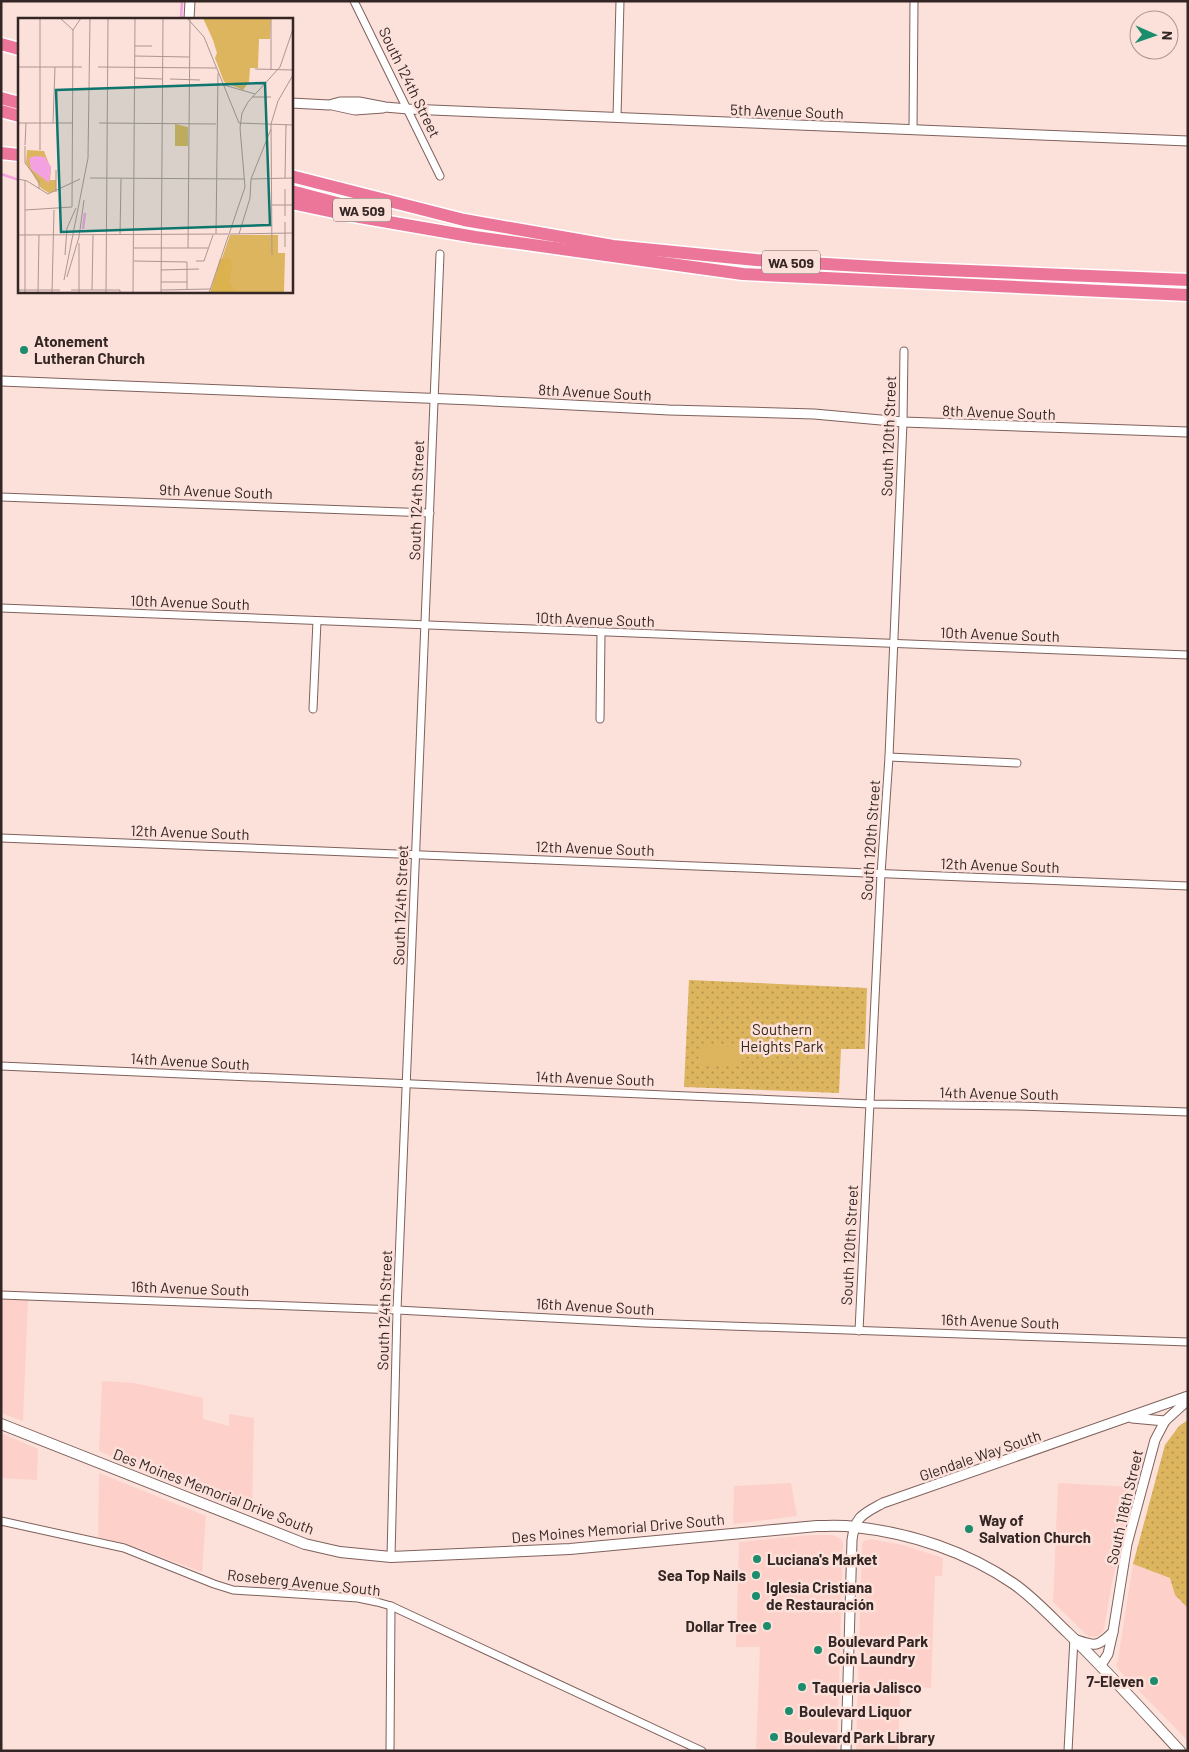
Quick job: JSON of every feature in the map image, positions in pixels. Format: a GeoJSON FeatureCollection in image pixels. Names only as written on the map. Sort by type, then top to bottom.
{"type":"FeatureCollection","features":[{"type":"Feature","properties":{"kind":"highway"},"geometry":{"type":"LineString","coordinates":[[1,44],[18,49]]}},
{"type":"Feature","properties":{"kind":"highway"},"geometry":{"type":"LineString","coordinates":[[7,105],[18,115]]}},
{"type":"Feature","properties":{"kind":"highway"},"geometry":{"type":"LineString","coordinates":[[1,153],[18,154]]}},
{"type":"Feature","properties":{"kind":"highway"},"geometry":{"type":"LineString","coordinates":[[292,170],[324,182],[398,203]]}},
{"type":"Feature","properties":{"kind":"highway","name":"WA 509"},"geometry":{"type":"LineString","coordinates":[[292,176],[464,220],[613,246],[756,260],[895,268],[1188,280]]}},
{"type":"Feature","properties":{"kind":"highway","name":"WA 509"},"geometry":{"type":"LineString","coordinates":[[292,191],[432,229],[475,237],[743,274],[1188,295]]}},
{"type":"Feature","properties":{"kind":"highway"},"geometry":{"type":"LineString","coordinates":[[292,203],[432,229]]}},
{"type":"Feature","properties":{"kind":"main road","name":"Des Moines Memorial Drive South"},"geometry":{"type":"LineString","coordinates":[[1,1424],[305,1544],[340,1552],[391,1557],[570,1549],[794,1528],[854,1527],[917,1540],[942,1547],[977,1563],[997,1573],[1022,1590],[1101,1665],[1180,1751]]}},
{"type":"Feature","properties":{"kind":"street"},"geometry":{"type":"LineString","coordinates":[[189,18],[190,1]]}},
{"type":"Feature","properties":{"kind":"street","name":"South 124th Street"},"geometry":{"type":"LineString","coordinates":[[354,1],[440,176]]}},
{"type":"Feature","properties":{"kind":"street"},"geometry":{"type":"LineString","coordinates":[[617,117],[620,1]]}},
{"type":"Feature","properties":{"kind":"street"},"geometry":{"type":"LineString","coordinates":[[914,1],[914,130]]}},
{"type":"Feature","properties":{"kind":"street","name":"5th Avenue South"},"geometry":{"type":"LineString","coordinates":[[292,103],[329,105],[340,102],[359,102],[408,109],[1188,140]]}},
{"type":"Feature","properties":{"kind":"street","name":"South 124th Street"},"geometry":{"type":"LineString","coordinates":[[391,1557],[397,1310],[440,254]]}},
{"type":"Feature","properties":{"kind":"street","name":"South 120th Street"},"geometry":{"type":"LineString","coordinates":[[859,1331],[881,874],[889,757],[903,422],[904,351]]}},
{"type":"Feature","properties":{"kind":"street","name":"8th Avenue South"},"geometry":{"type":"LineString","coordinates":[[1,381],[434,398],[660,410],[814,414],[903,422],[1188,432]]}},
{"type":"Feature","properties":{"kind":"street","name":"9th Avenue South"},"geometry":{"type":"LineString","coordinates":[[1,497],[430,513]]}},
{"type":"Feature","properties":{"kind":"street","name":"10th Avenue South"},"geometry":{"type":"LineString","coordinates":[[1,608],[1188,655]]}},
{"type":"Feature","properties":{"kind":"street"},"geometry":{"type":"LineString","coordinates":[[313,709],[318,621]]}},
{"type":"Feature","properties":{"kind":"street"},"geometry":{"type":"LineString","coordinates":[[600,719],[601,633]]}},
{"type":"Feature","properties":{"kind":"street"},"geometry":{"type":"LineString","coordinates":[[889,757],[1017,762]]}},
{"type":"Feature","properties":{"kind":"street","name":"12th Avenue South"},"geometry":{"type":"LineString","coordinates":[[1,838],[1188,886]]}},
{"type":"Feature","properties":{"kind":"street","name":"14th Avenue South"},"geometry":{"type":"LineString","coordinates":[[1,1066],[870,1104],[1024,1106],[1188,1112]]}},
{"type":"Feature","properties":{"kind":"street","name":"16th Avenue South"},"geometry":{"type":"LineString","coordinates":[[1,1295],[397,1310],[859,1331],[1188,1342]]}},
{"type":"Feature","properties":{"kind":"street","name":"Glendale Way South"},"geometry":{"type":"LineString","coordinates":[[854,1527],[858,1520],[883,1503],[1188,1396]]}},
{"type":"Feature","properties":{"kind":"street","name":"South 118th Street"},"geometry":{"type":"LineString","coordinates":[[1101,1665],[1108,1654],[1127,1544],[1152,1449],[1158,1431],[1164,1421],[1188,1400]]}},
{"type":"Feature","properties":{"kind":"street","name":"Glendale Way South"},"geometry":{"type":"LineString","coordinates":[[1122,1419],[1138,1418],[1164,1421]]}},
{"type":"Feature","properties":{"kind":"street","name":"Roseberg Avenue South"},"geometry":{"type":"LineString","coordinates":[[1,1521],[124,1548],[233,1590],[358,1598],[391,1606],[702,1751]]}},
{"type":"Feature","properties":{"kind":"street"},"geometry":{"type":"LineString","coordinates":[[846,1751],[854,1527]]}},
{"type":"Feature","properties":{"kind":"street"},"geometry":{"type":"LineString","coordinates":[[390,1751],[391,1606]]}},
{"type":"Feature","properties":{"kind":"street"},"geometry":{"type":"LineString","coordinates":[[1068,1751],[1074,1638],[1096,1645],[1103,1642],[1113,1632]]}},
{"type":"Feature","properties":{"kind":"shaded area"},"geometry":{"type":"Polygon","coordinates":[[[28,1299],[23,1421],[1,1413],[1,1300],[28,1299]]]}},
{"type":"Feature","properties":{"kind":"shaded area"},"geometry":{"type":"Polygon","coordinates":[[[102,1381],[134,1383],[203,1398],[203,1419],[229,1426],[229,1414],[254,1418],[252,1513],[99,1451],[102,1381]]]}},
{"type":"Feature","properties":{"kind":"shaded area"},"geometry":{"type":"Polygon","coordinates":[[[1,1433],[38,1449],[37,1480],[1,1478],[1,1433]]]}},
{"type":"Feature","properties":{"kind":"shaded area"},"geometry":{"type":"Polygon","coordinates":[[[99,1473],[206,1516],[202,1572],[126,1544],[98,1537],[99,1473]]]}},
{"type":"Feature","properties":{"kind":"shaded area"},"geometry":{"type":"Polygon","coordinates":[[[791,1483],[797,1516],[733,1524],[734,1486],[791,1483]]]}},
{"type":"Feature","properties":{"kind":"shaded area"},"geometry":{"type":"Polygon","coordinates":[[[1058,1483],[1134,1487],[1111,1587],[1104,1630],[1099,1636],[1089,1637],[1053,1602],[1058,1483]]]}},
{"type":"Feature","properties":{"kind":"shaded area"},"geometry":{"type":"Polygon","coordinates":[[[809,1535],[833,1535],[841,1539],[843,1543],[837,1751],[756,1751],[760,1647],[736,1647],[739,1542],[809,1535]]]}},
{"type":"Feature","properties":{"kind":"shaded area"},"geometry":{"type":"Polygon","coordinates":[[[870,1539],[903,1545],[943,1558],[942,1576],[935,1576],[931,1688],[900,1687],[898,1751],[856,1751],[862,1544],[870,1539]]]}},
{"type":"Feature","properties":{"kind":"shaded area"},"geometry":{"type":"Polygon","coordinates":[[[1133,1564],[1171,1578],[1175,1595],[1188,1608],[1188,1741],[1116,1665],[1133,1564]]]}},
{"type":"Feature","properties":{"kind":"green space","name":"Southern Heights Park"},"geometry":{"type":"Polygon","coordinates":[[[689,980],[867,988],[865,1049],[841,1049],[839,1093],[684,1087],[689,980]]]}},
{"type":"Feature","properties":{"kind":"green space"},"geometry":{"type":"Polygon","coordinates":[[[699,1046],[741,1047],[740,1066],[698,1064],[699,1046]]]}},
{"type":"Feature","properties":{"kind":"green space"},"geometry":{"type":"Polygon","coordinates":[[[1188,1420],[1188,1608],[1175,1595],[1170,1578],[1133,1564],[1165,1445],[1179,1426],[1188,1420]]]}},
{"type":"Feature","properties":{"kind":"waterway"},"geometry":{"type":"LineString","coordinates":[[181,18],[182,1]]}},
{"type":"Feature","properties":{"kind":"waterway"},"geometry":{"type":"LineString","coordinates":[[1,174],[18,180]]}},
{"type":"Feature","properties":{"kind":"place","name":"Atonement Lutheran Church"},"geometry":{"type":"Point","coordinates":[24,350]}},
{"type":"Feature","properties":{"kind":"place","name":"Way of Salvation Church"},"geometry":{"type":"Point","coordinates":[969,1529]}},
{"type":"Feature","properties":{"kind":"place","name":"Luciana's Market"},"geometry":{"type":"Point","coordinates":[757,1559]}},
{"type":"Feature","properties":{"kind":"place","name":"Sea Top Nails"},"geometry":{"type":"Point","coordinates":[756,1575]}},
{"type":"Feature","properties":{"kind":"place","name":"Iglesia Cristiana de Restauración"},"geometry":{"type":"Point","coordinates":[756,1596]}},
{"type":"Feature","properties":{"kind":"place","name":"Dollar Tree"},"geometry":{"type":"Point","coordinates":[767,1626]}},
{"type":"Feature","properties":{"kind":"place","name":"Boulevard Park Coin Laundry"},"geometry":{"type":"Point","coordinates":[818,1650]}},
{"type":"Feature","properties":{"kind":"place","name":"7-Eleven"},"geometry":{"type":"Point","coordinates":[1154,1681]}},
{"type":"Feature","properties":{"kind":"place","name":"Taqueria Jalisco"},"geometry":{"type":"Point","coordinates":[802,1687]}},
{"type":"Feature","properties":{"kind":"place","name":"Boulevard Liquor"},"geometry":{"type":"Point","coordinates":[789,1711]}},
{"type":"Feature","properties":{"kind":"place","name":"Boulevard Park Library"},"geometry":{"type":"Point","coordinates":[774,1737]}}]}
